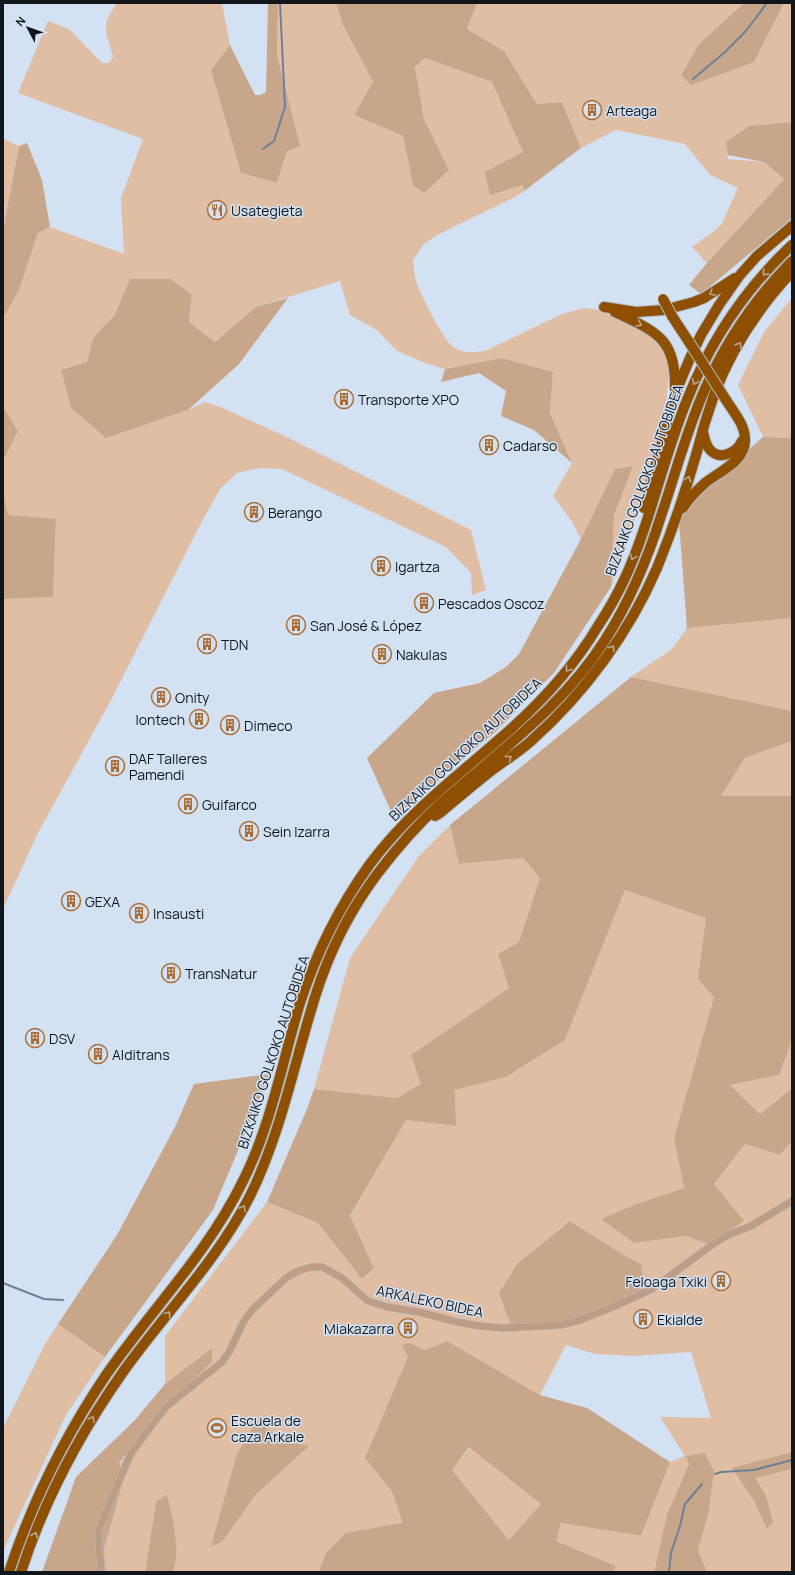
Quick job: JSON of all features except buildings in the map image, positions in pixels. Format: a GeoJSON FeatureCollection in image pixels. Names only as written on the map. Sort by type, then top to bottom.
{"type":"FeatureCollection","features":[{"type":"Feature","properties":{"kind":"highway"},"geometry":{"type":"LineString","coordinates":[[643,530],[641,519],[675,394],[701,335],[719,305],[740,275],[757,256],[792,226]]}},
{"type":"Feature","properties":{"kind":"highway","name":"BIZKAIKO GOLKOKO AUTOBIDEA"},"geometry":{"type":"LineString","coordinates":[[9,1572],[36,1500],[82,1411],[108,1373],[207,1244],[243,1182],[262,1135],[300,1003],[313,966],[329,929],[348,895],[376,856],[418,809],[514,726],[567,672],[597,628],[625,578],[643,530],[665,459],[681,415],[693,385],[709,352],[721,331],[744,299],[763,275],[792,245]]}},
{"type":"Feature","properties":{"kind":"highway","name":"BIZKAIKO GOLKOKO AUTOBIDEA"},"geometry":{"type":"LineString","coordinates":[[21,1572],[55,1488],[75,1448],[124,1370],[205,1266],[236,1221],[250,1196],[275,1136],[316,994],[331,954],[344,926],[360,899],[398,848],[421,822],[538,720],[574,682],[599,650],[625,605],[640,573],[663,511],[691,423],[715,367],[742,320],[792,261]]}},
{"type":"Feature","properties":{"kind":"highway"},"geometry":{"type":"LineString","coordinates":[[421,822],[440,813],[490,771],[530,742],[570,701],[601,664],[631,619],[656,569],[676,520],[702,429],[714,394],[727,365],[750,325],[773,294],[792,272]]}},
{"type":"Feature","properties":{"kind":"highway"},"geometry":{"type":"LineString","coordinates":[[675,394],[673,359],[667,346],[652,331],[604,307],[636,312],[664,310],[704,298],[740,275]]}},
{"type":"Feature","properties":{"kind":"highway"},"geometry":{"type":"LineString","coordinates":[[661,295],[672,316],[741,424],[745,446],[737,460],[692,495],[676,520]]}},
{"type":"Feature","properties":{"kind":"highway"},"geometry":{"type":"LineString","coordinates":[[702,429],[709,449],[714,454],[720,455],[727,455],[738,449],[744,434]]}},
{"type":"Feature","properties":{"kind":"street","name":"ARKALEKO BIDEA"},"geometry":{"type":"LineString","coordinates":[[101,1572],[101,1560],[97,1541],[99,1529],[130,1455],[167,1406],[222,1362],[229,1352],[244,1321],[252,1310],[286,1278],[298,1270],[311,1267],[322,1267],[342,1278],[368,1302],[386,1308],[420,1312],[457,1322],[480,1326],[502,1328],[561,1325],[580,1320],[652,1289],[716,1242],[730,1234],[751,1226],[792,1201]]}},
{"type":"Feature","properties":{"kind":"shaded area"},"geometry":{"type":"Polygon","coordinates":[[[117,3],[222,3],[230,45],[211,70],[241,173],[277,183],[287,151],[299,145],[277,55],[278,3],[336,3],[343,25],[373,82],[354,115],[403,136],[413,185],[449,170],[424,119],[415,67],[425,58],[492,82],[523,152],[524,191],[517,196],[437,235],[424,244],[413,260],[415,278],[431,314],[452,346],[465,352],[478,352],[487,350],[562,314],[584,308],[599,310],[637,326],[650,334],[663,348],[670,366],[665,412],[633,526],[611,587],[614,515],[633,466],[615,469],[581,539],[571,520],[553,496],[572,463],[550,413],[553,372],[502,358],[445,369],[425,363],[397,351],[377,330],[350,315],[340,281],[256,307],[215,342],[189,322],[192,295],[130,279],[114,316],[93,338],[87,362],[61,370],[71,408],[106,438],[188,410],[205,402],[223,408],[289,438],[471,530],[486,590],[472,595],[471,573],[446,547],[282,469],[260,468],[237,473],[220,489],[200,525],[111,700],[38,833],[3,909],[3,599],[53,597],[56,520],[8,515],[3,490],[3,461],[18,431],[3,407],[3,318],[19,290],[38,233],[50,227],[124,254],[121,198],[143,139],[18,93],[48,21],[69,29],[102,63],[109,63],[113,57],[106,24],[117,3]]]}},
{"type":"Feature","properties":{"kind":"shaded area"},"geometry":{"type":"Polygon","coordinates":[[[268,3],[278,3],[277,55],[300,146],[287,151],[277,183],[241,173],[211,70],[230,45],[255,95],[260,95],[266,92],[268,3]]]}},
{"type":"Feature","properties":{"kind":"shaded area"},"geometry":{"type":"Polygon","coordinates":[[[336,3],[477,3],[467,29],[504,51],[537,104],[562,102],[581,148],[524,191],[523,185],[490,195],[485,172],[523,152],[492,82],[425,58],[415,67],[424,119],[449,170],[424,193],[413,185],[403,136],[354,115],[373,82],[343,25],[336,3]]]}},
{"type":"Feature","properties":{"kind":"shaded area"},"geometry":{"type":"Polygon","coordinates":[[[477,3],[744,3],[699,44],[681,75],[754,62],[784,3],[792,3],[792,122],[749,126],[726,142],[728,159],[764,162],[784,179],[707,263],[692,247],[717,229],[722,223],[738,188],[710,175],[685,144],[616,130],[581,148],[562,102],[537,104],[504,51],[467,29],[477,3]]]}},
{"type":"Feature","properties":{"kind":"shaded area"},"geometry":{"type":"Polygon","coordinates":[[[744,3],[784,3],[754,62],[691,85],[681,75],[699,44],[744,3]]]}},
{"type":"Feature","properties":{"kind":"shaded area"},"geometry":{"type":"Polygon","coordinates":[[[792,122],[792,218],[701,294],[689,285],[707,263],[784,179],[764,162],[728,155],[726,142],[749,126],[792,122]]]}},
{"type":"Feature","properties":{"kind":"shaded area"},"geometry":{"type":"Polygon","coordinates":[[[3,136],[4,139],[19,146],[3,230],[3,136]]]}},
{"type":"Feature","properties":{"kind":"shaded area"},"geometry":{"type":"Polygon","coordinates":[[[27,143],[42,180],[50,227],[38,233],[19,290],[3,318],[3,230],[19,146],[27,143]]]}},
{"type":"Feature","properties":{"kind":"shaded area"},"geometry":{"type":"Polygon","coordinates":[[[130,279],[171,279],[192,295],[189,322],[215,342],[256,307],[288,298],[239,364],[188,410],[106,438],[71,408],[61,370],[87,362],[93,338],[114,316],[130,279]]]}},
{"type":"Feature","properties":{"kind":"shaded area"},"geometry":{"type":"Polygon","coordinates":[[[792,298],[792,438],[763,437],[738,385],[764,332],[792,298]]]}},
{"type":"Feature","properties":{"kind":"shaded area"},"geometry":{"type":"Polygon","coordinates":[[[502,358],[553,372],[550,413],[572,463],[534,430],[501,416],[506,391],[479,373],[441,382],[445,369],[502,358]]]}},
{"type":"Feature","properties":{"kind":"shaded area"},"geometry":{"type":"Polygon","coordinates":[[[3,407],[18,431],[3,461],[3,407]]]}},
{"type":"Feature","properties":{"kind":"shaded area"},"geometry":{"type":"Polygon","coordinates":[[[763,437],[792,438],[792,618],[687,628],[679,522],[693,499],[763,437]]]}},
{"type":"Feature","properties":{"kind":"shaded area"},"geometry":{"type":"Polygon","coordinates":[[[633,466],[614,515],[611,587],[554,673],[495,732],[394,818],[367,758],[434,693],[480,683],[506,667],[519,654],[581,539],[615,469],[633,466]]]}},
{"type":"Feature","properties":{"kind":"shaded area"},"geometry":{"type":"Polygon","coordinates":[[[3,490],[8,515],[56,519],[53,597],[3,599],[3,490]]]}},
{"type":"Feature","properties":{"kind":"shaded area"},"geometry":{"type":"Polygon","coordinates":[[[792,618],[792,711],[631,677],[672,649],[687,628],[792,618]]]}},
{"type":"Feature","properties":{"kind":"shaded area"},"geometry":{"type":"Polygon","coordinates":[[[631,677],[792,711],[792,741],[745,758],[721,796],[792,796],[792,1040],[779,1075],[730,1085],[760,1114],[792,1088],[792,1141],[780,1155],[745,1144],[714,1184],[744,1221],[707,1244],[686,1236],[634,1243],[601,1219],[636,1204],[684,1188],[674,1138],[714,997],[698,979],[706,918],[625,890],[565,1040],[506,1077],[455,1090],[456,1126],[406,1120],[350,1216],[374,1268],[362,1279],[318,1223],[267,1202],[307,1109],[314,1089],[397,1098],[421,1084],[411,1055],[509,988],[498,954],[519,942],[540,878],[523,858],[459,864],[450,825],[631,677]]]}},
{"type":"Feature","properties":{"kind":"shaded area"},"geometry":{"type":"Polygon","coordinates":[[[792,741],[792,796],[721,796],[745,758],[792,741]]]}},
{"type":"Feature","properties":{"kind":"shaded area"},"geometry":{"type":"Polygon","coordinates":[[[450,825],[460,864],[523,858],[540,878],[519,942],[498,954],[509,988],[412,1055],[422,1084],[397,1098],[314,1089],[350,958],[419,856],[450,825]]]}},
{"type":"Feature","properties":{"kind":"shaded area"},"geometry":{"type":"Polygon","coordinates":[[[625,890],[707,918],[698,978],[714,997],[674,1138],[684,1188],[636,1204],[601,1219],[634,1243],[686,1236],[707,1244],[714,1184],[745,1144],[780,1155],[792,1141],[792,1452],[733,1469],[754,1501],[767,1528],[766,1496],[756,1477],[792,1469],[792,1572],[707,1572],[698,1550],[708,1515],[689,1464],[667,1514],[654,1572],[613,1572],[616,1566],[556,1541],[561,1523],[641,1536],[670,1462],[685,1456],[660,1417],[711,1418],[691,1352],[634,1356],[595,1354],[566,1345],[540,1395],[447,1341],[425,1350],[409,1343],[409,1357],[394,1389],[382,1422],[436,1471],[418,1572],[171,1572],[176,1541],[167,1494],[156,1502],[145,1572],[106,1572],[104,1549],[125,1475],[119,1464],[156,1417],[212,1362],[212,1348],[165,1384],[165,1336],[267,1202],[318,1223],[362,1279],[374,1268],[350,1217],[406,1120],[456,1126],[455,1090],[506,1077],[565,1040],[625,890]],[[570,1221],[517,1264],[499,1293],[510,1323],[627,1257],[570,1221]]]}},
{"type":"Feature","properties":{"kind":"shaded area"},"geometry":{"type":"Polygon","coordinates":[[[792,1040],[792,1088],[760,1114],[730,1085],[779,1075],[792,1040]]]}},
{"type":"Feature","properties":{"kind":"shaded area"},"geometry":{"type":"Polygon","coordinates":[[[270,1074],[213,1210],[105,1357],[58,1324],[117,1235],[175,1127],[194,1084],[270,1074]]]}},
{"type":"Feature","properties":{"kind":"shaded area"},"geometry":{"type":"Polygon","coordinates":[[[570,1221],[627,1257],[641,1264],[645,1288],[611,1304],[554,1326],[510,1323],[499,1293],[517,1264],[570,1221]]]}},
{"type":"Feature","properties":{"kind":"shaded area"},"geometry":{"type":"Polygon","coordinates":[[[58,1324],[105,1357],[66,1415],[3,1551],[3,1428],[44,1346],[58,1324]]]}},
{"type":"Feature","properties":{"kind":"shaded area"},"geometry":{"type":"Polygon","coordinates":[[[447,1341],[540,1395],[587,1408],[670,1462],[641,1536],[561,1523],[556,1541],[616,1566],[613,1572],[319,1572],[326,1553],[346,1533],[403,1523],[392,1491],[365,1458],[408,1357],[402,1345],[409,1343],[425,1350],[447,1341]],[[469,1447],[452,1470],[509,1540],[541,1504],[469,1447]]]}},
{"type":"Feature","properties":{"kind":"shaded area"},"geometry":{"type":"Polygon","coordinates":[[[212,1348],[212,1362],[156,1417],[119,1463],[125,1475],[104,1549],[106,1572],[42,1572],[76,1477],[135,1420],[165,1384],[212,1348]]]}},
{"type":"Feature","properties":{"kind":"shaded area"},"geometry":{"type":"Polygon","coordinates":[[[257,1421],[285,1441],[309,1446],[255,1495],[222,1542],[211,1546],[237,1454],[257,1421]]]}},
{"type":"Feature","properties":{"kind":"shaded area"},"geometry":{"type":"Polygon","coordinates":[[[470,1447],[542,1504],[509,1540],[452,1470],[470,1447]]]}},
{"type":"Feature","properties":{"kind":"shaded area"},"geometry":{"type":"Polygon","coordinates":[[[792,1452],[792,1469],[756,1478],[766,1496],[773,1522],[767,1529],[754,1501],[732,1468],[792,1452]]]}},
{"type":"Feature","properties":{"kind":"shaded area"},"geometry":{"type":"Polygon","coordinates":[[[705,1453],[714,1472],[708,1515],[698,1550],[707,1572],[654,1572],[667,1514],[689,1464],[686,1456],[705,1453]]]}},
{"type":"Feature","properties":{"kind":"shaded area"},"geometry":{"type":"Polygon","coordinates":[[[167,1494],[176,1542],[173,1572],[145,1572],[156,1502],[167,1494]]]}},
{"type":"Feature","properties":{"kind":"waterway"},"geometry":{"type":"LineString","coordinates":[[263,149],[274,141],[285,107],[280,3]]}},
{"type":"Feature","properties":{"kind":"waterway"},"geometry":{"type":"LineString","coordinates":[[693,79],[725,52],[746,31],[767,3]]}},
{"type":"Feature","properties":{"kind":"waterway"},"geometry":{"type":"LineString","coordinates":[[3,1283],[44,1299],[63,1300]]}},
{"type":"Feature","properties":{"kind":"waterway"},"geometry":{"type":"LineString","coordinates":[[715,1474],[721,1472],[754,1470],[792,1460]]}},
{"type":"Feature","properties":{"kind":"waterway"},"geometry":{"type":"LineString","coordinates":[[669,1572],[671,1553],[680,1526],[685,1504],[702,1484]]}},
{"type":"Feature","properties":{"kind":"place","name":"Arteaga"},"geometry":{"type":"Point","coordinates":[592,110]}},
{"type":"Feature","properties":{"kind":"place","name":"Usategieta"},"geometry":{"type":"Point","coordinates":[217,210]}},
{"type":"Feature","properties":{"kind":"place","name":"Transporte XPO"},"geometry":{"type":"Point","coordinates":[344,399]}},
{"type":"Feature","properties":{"kind":"place","name":"Cadarso"},"geometry":{"type":"Point","coordinates":[489,445]}},
{"type":"Feature","properties":{"kind":"place","name":"Berango"},"geometry":{"type":"Point","coordinates":[254,512]}},
{"type":"Feature","properties":{"kind":"place","name":"Igartza"},"geometry":{"type":"Point","coordinates":[381,566]}},
{"type":"Feature","properties":{"kind":"place","name":"Pescados Oscoz"},"geometry":{"type":"Point","coordinates":[424,603]}},
{"type":"Feature","properties":{"kind":"place","name":"San José & López"},"geometry":{"type":"Point","coordinates":[296,625]}},
{"type":"Feature","properties":{"kind":"place","name":"TDN"},"geometry":{"type":"Point","coordinates":[207,644]}},
{"type":"Feature","properties":{"kind":"place","name":"Nakulas"},"geometry":{"type":"Point","coordinates":[382,654]}},
{"type":"Feature","properties":{"kind":"place","name":"Onity"},"geometry":{"type":"Point","coordinates":[161,697]}},
{"type":"Feature","properties":{"kind":"place","name":"Iontech"},"geometry":{"type":"Point","coordinates":[199,719]}},
{"type":"Feature","properties":{"kind":"place","name":"Dimeco"},"geometry":{"type":"Point","coordinates":[230,725]}},
{"type":"Feature","properties":{"kind":"place","name":"DAF Talleres Pamendi"},"geometry":{"type":"Point","coordinates":[115,766]}},
{"type":"Feature","properties":{"kind":"place","name":"Guifarco"},"geometry":{"type":"Point","coordinates":[188,804]}},
{"type":"Feature","properties":{"kind":"place","name":"Sein Izarra"},"geometry":{"type":"Point","coordinates":[249,831]}},
{"type":"Feature","properties":{"kind":"place","name":"GEXA"},"geometry":{"type":"Point","coordinates":[71,901]}},
{"type":"Feature","properties":{"kind":"place","name":"Insausti"},"geometry":{"type":"Point","coordinates":[139,913]}},
{"type":"Feature","properties":{"kind":"place","name":"TransNatur"},"geometry":{"type":"Point","coordinates":[171,973]}},
{"type":"Feature","properties":{"kind":"place","name":"DSV"},"geometry":{"type":"Point","coordinates":[35,1038]}},
{"type":"Feature","properties":{"kind":"place","name":"Alditrans"},"geometry":{"type":"Point","coordinates":[98,1054]}},
{"type":"Feature","properties":{"kind":"place","name":"Feloaga Txiki"},"geometry":{"type":"Point","coordinates":[721,1281]}},
{"type":"Feature","properties":{"kind":"place","name":"Ekialde"},"geometry":{"type":"Point","coordinates":[643,1319]}},
{"type":"Feature","properties":{"kind":"place","name":"Miakazarra"},"geometry":{"type":"Point","coordinates":[408,1328]}},
{"type":"Feature","properties":{"kind":"place","name":"Escuela de caza Arkale"},"geometry":{"type":"Point","coordinates":[217,1428]}}]}
